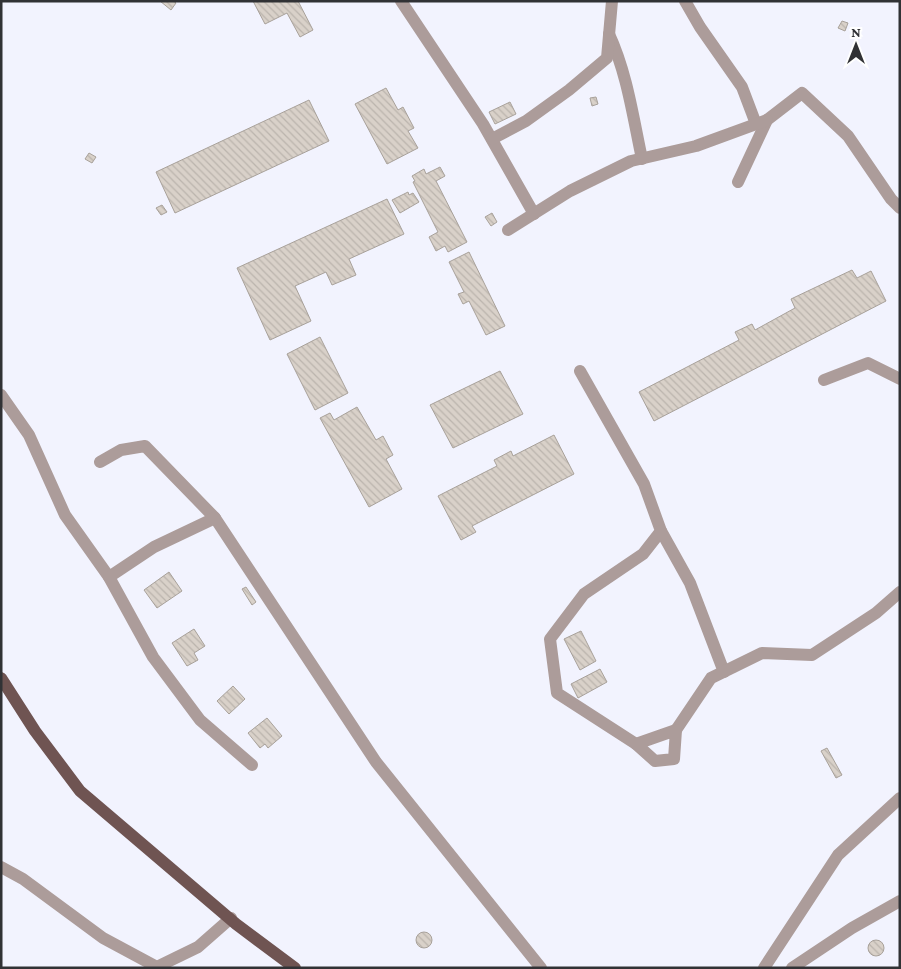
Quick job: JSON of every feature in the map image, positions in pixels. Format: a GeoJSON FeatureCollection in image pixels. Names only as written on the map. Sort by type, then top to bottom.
{"type":"FeatureCollection","features":[{"type":"Feature","properties":{"kind":"main road"},"geometry":{"type":"LineString","coordinates":[[1,678],[35,731],[80,791],[231,918],[295,968]]}},
{"type":"Feature","properties":{"kind":"street"},"geometry":{"type":"LineString","coordinates":[[401,1],[492,139],[534,214]]}},
{"type":"Feature","properties":{"kind":"street"},"geometry":{"type":"LineString","coordinates":[[492,139],[526,121],[569,90],[607,58],[612,1]]}},
{"type":"Feature","properties":{"kind":"street"},"geometry":{"type":"LineString","coordinates":[[685,1],[700,27],[742,87],[761,122],[738,182]]}},
{"type":"Feature","properties":{"kind":"street"},"geometry":{"type":"LineString","coordinates":[[609,33],[617,51],[630,97],[642,159]]}},
{"type":"Feature","properties":{"kind":"street"},"geometry":{"type":"LineString","coordinates":[[508,230],[570,191],[631,161],[696,146],[761,122],[802,93],[848,136],[891,199],[900,208]]}},
{"type":"Feature","properties":{"kind":"street"},"geometry":{"type":"LineString","coordinates":[[824,380],[868,364],[900,379]]}},
{"type":"Feature","properties":{"kind":"street"},"geometry":{"type":"LineString","coordinates":[[580,370],[644,484],[661,531],[690,583],[724,672]]}},
{"type":"Feature","properties":{"kind":"street"},"geometry":{"type":"LineString","coordinates":[[1,395],[29,435],[65,515],[109,577],[153,658],[200,720],[252,764]]}},
{"type":"Feature","properties":{"kind":"street"},"geometry":{"type":"LineString","coordinates":[[100,462],[121,450],[145,446],[215,518],[376,762],[541,968]]}},
{"type":"Feature","properties":{"kind":"street"},"geometry":{"type":"LineString","coordinates":[[109,577],[154,547],[215,518]]}},
{"type":"Feature","properties":{"kind":"street"},"geometry":{"type":"LineString","coordinates":[[661,531],[643,554],[584,594],[550,639],[557,693],[636,744],[655,761],[674,759],[676,730],[711,678],[762,653],[812,655],[876,613],[900,592]]}},
{"type":"Feature","properties":{"kind":"street"},"geometry":{"type":"LineString","coordinates":[[636,744],[676,730]]}},
{"type":"Feature","properties":{"kind":"street"},"geometry":{"type":"LineString","coordinates":[[764,968],[838,855],[900,798]]}},
{"type":"Feature","properties":{"kind":"street"},"geometry":{"type":"LineString","coordinates":[[1,867],[23,879],[103,938],[156,967],[198,947],[231,918]]}},
{"type":"Feature","properties":{"kind":"street"},"geometry":{"type":"LineString","coordinates":[[792,968],[852,928],[900,901]]}},
{"type":"Feature","properties":{"kind":"building"},"geometry":{"type":"Polygon","coordinates":[[[160,1],[174,1],[176,3],[171,10],[160,1]]]}},
{"type":"Feature","properties":{"kind":"building"},"geometry":{"type":"Polygon","coordinates":[[[253,1],[298,1],[313,30],[300,37],[287,13],[265,24],[253,1]]]}},
{"type":"Feature","properties":{"kind":"building"},"geometry":{"type":"Polygon","coordinates":[[[842,21],[848,23],[845,31],[838,28],[842,21]]]}},
{"type":"Feature","properties":{"kind":"building"},"geometry":{"type":"Polygon","coordinates":[[[386,88],[398,110],[403,107],[414,128],[408,131],[418,148],[387,164],[355,104],[386,88]]]}},
{"type":"Feature","properties":{"kind":"building"},"geometry":{"type":"Polygon","coordinates":[[[596,97],[598,104],[592,106],[590,98],[596,97]]]}},
{"type":"Feature","properties":{"kind":"building"},"geometry":{"type":"Polygon","coordinates":[[[309,100],[329,141],[175,213],[156,172],[309,100]]]}},
{"type":"Feature","properties":{"kind":"building"},"geometry":{"type":"Polygon","coordinates":[[[510,102],[516,114],[495,124],[489,112],[510,102]]]}},
{"type":"Feature","properties":{"kind":"building"},"geometry":{"type":"Polygon","coordinates":[[[89,153],[96,157],[92,163],[85,159],[89,153]]]}},
{"type":"Feature","properties":{"kind":"building"},"geometry":{"type":"Polygon","coordinates":[[[440,167],[445,176],[436,181],[467,242],[448,252],[445,246],[436,251],[429,237],[438,232],[413,182],[415,181],[412,176],[424,169],[426,174],[440,167]]]}},
{"type":"Feature","properties":{"kind":"building"},"geometry":{"type":"Polygon","coordinates":[[[408,192],[409,195],[413,193],[419,202],[400,213],[392,200],[408,192]]]}},
{"type":"Feature","properties":{"kind":"building"},"geometry":{"type":"Polygon","coordinates":[[[387,199],[404,234],[349,259],[356,275],[332,285],[326,272],[295,286],[311,321],[270,340],[237,268],[387,199]]]}},
{"type":"Feature","properties":{"kind":"building"},"geometry":{"type":"Polygon","coordinates":[[[162,205],[167,212],[161,215],[156,208],[162,205]]]}},
{"type":"Feature","properties":{"kind":"building"},"geometry":{"type":"Polygon","coordinates":[[[492,213],[497,222],[491,226],[485,217],[492,213]]]}},
{"type":"Feature","properties":{"kind":"building"},"geometry":{"type":"Polygon","coordinates":[[[469,252],[505,326],[486,335],[469,301],[463,304],[458,294],[464,292],[449,262],[469,252]]]}},
{"type":"Feature","properties":{"kind":"building"},"geometry":{"type":"Polygon","coordinates":[[[852,270],[857,278],[871,271],[886,301],[654,421],[639,392],[739,340],[735,332],[752,324],[755,330],[795,308],[791,299],[852,270]]]}},
{"type":"Feature","properties":{"kind":"building"},"geometry":{"type":"Polygon","coordinates":[[[320,337],[348,393],[315,410],[287,354],[320,337]]]}},
{"type":"Feature","properties":{"kind":"building"},"geometry":{"type":"Polygon","coordinates":[[[500,371],[523,414],[453,448],[430,405],[500,371]]]}},
{"type":"Feature","properties":{"kind":"building"},"geometry":{"type":"Polygon","coordinates":[[[357,407],[376,440],[383,436],[393,455],[386,459],[402,489],[369,507],[320,418],[330,413],[334,420],[357,407]]]}},
{"type":"Feature","properties":{"kind":"building"},"geometry":{"type":"Polygon","coordinates":[[[554,435],[574,474],[472,526],[476,532],[461,540],[438,496],[497,466],[494,460],[511,451],[513,456],[554,435]]]}},
{"type":"Feature","properties":{"kind":"building"},"geometry":{"type":"Polygon","coordinates":[[[169,572],[182,591],[157,608],[144,590],[169,572]]]}},
{"type":"Feature","properties":{"kind":"building"},"geometry":{"type":"Polygon","coordinates":[[[246,587],[256,602],[252,605],[242,589],[246,587]]]}},
{"type":"Feature","properties":{"kind":"building"},"geometry":{"type":"Polygon","coordinates":[[[194,629],[205,646],[194,653],[198,660],[187,666],[172,643],[194,629]]]}},
{"type":"Feature","properties":{"kind":"building"},"geometry":{"type":"Polygon","coordinates":[[[581,631],[596,661],[580,670],[564,639],[581,631]]]}},
{"type":"Feature","properties":{"kind":"building"},"geometry":{"type":"Polygon","coordinates":[[[600,669],[607,682],[578,698],[571,684],[600,669]]]}},
{"type":"Feature","properties":{"kind":"building"},"geometry":{"type":"Polygon","coordinates":[[[233,686],[245,699],[229,714],[217,701],[233,686]]]}},
{"type":"Feature","properties":{"kind":"building"},"geometry":{"type":"Polygon","coordinates":[[[267,718],[282,736],[268,748],[265,744],[260,748],[248,733],[267,718]]]}},
{"type":"Feature","properties":{"kind":"building"},"geometry":{"type":"Polygon","coordinates":[[[827,748],[842,775],[836,778],[821,751],[827,748]]]}},
{"type":"Feature","properties":{"kind":"building"},"geometry":{"type":"Polygon","coordinates":[[[424,932],[432,940],[424,948],[416,940],[424,932]]]}},
{"type":"Feature","properties":{"kind":"building"},"geometry":{"type":"Polygon","coordinates":[[[876,940],[884,948],[876,956],[868,948],[876,940]]]}}]}
